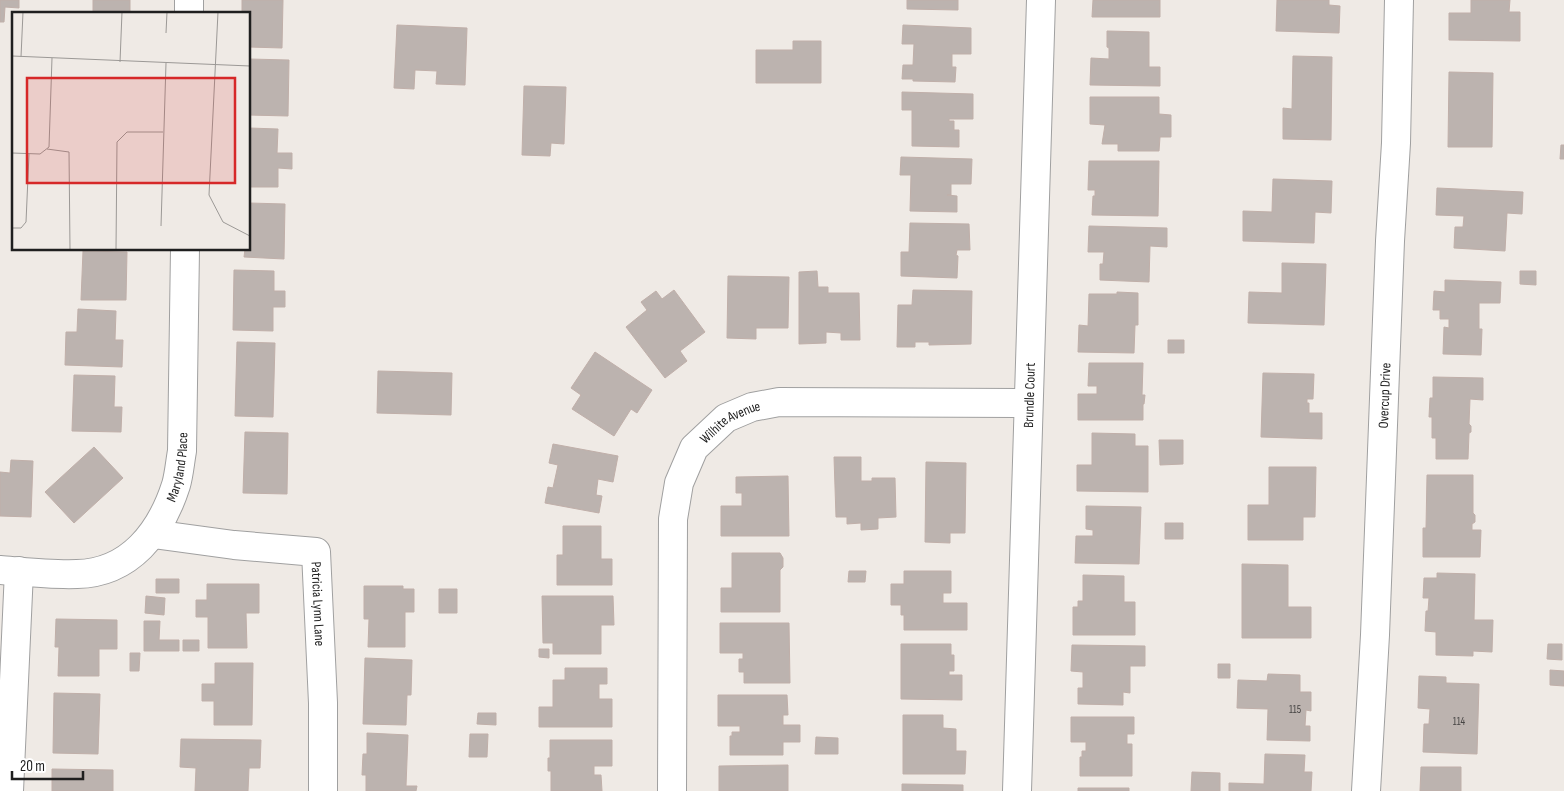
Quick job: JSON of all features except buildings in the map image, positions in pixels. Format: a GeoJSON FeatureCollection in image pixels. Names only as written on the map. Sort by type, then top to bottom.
{"type":"FeatureCollection","features":[{"type":"Feature","properties":{"kind":"street","name":"Brundle Court"},"geometry":{"type":"LineString","coordinates":[[1017,791],[1041,0]]}},
{"type":"Feature","properties":{"kind":"street","name":"Overcup Drive"},"geometry":{"type":"LineString","coordinates":[[1366,791],[1376,635],[1390,241],[1396,143],[1399,0]]}},
{"type":"Feature","properties":{"kind":"street","name":"Maryland Place"},"geometry":{"type":"LineString","coordinates":[[9,791],[10,571],[78,574],[95,572],[120,563],[134,554],[153,534],[164,515],[176,484],[182,451],[185,250]]}},
{"type":"Feature","properties":{"kind":"street","name":"Wilhite Avenue"},"geometry":{"type":"LineString","coordinates":[[672,791],[673,519],[679,483],[694,448],[726,418],[752,407],[779,402],[1028,404]]}},
{"type":"Feature","properties":{"kind":"street","name":"Patricia Lynn Lane"},"geometry":{"type":"LineString","coordinates":[[153,534],[234,545],[316,552],[323,703],[323,791]]}}]}
